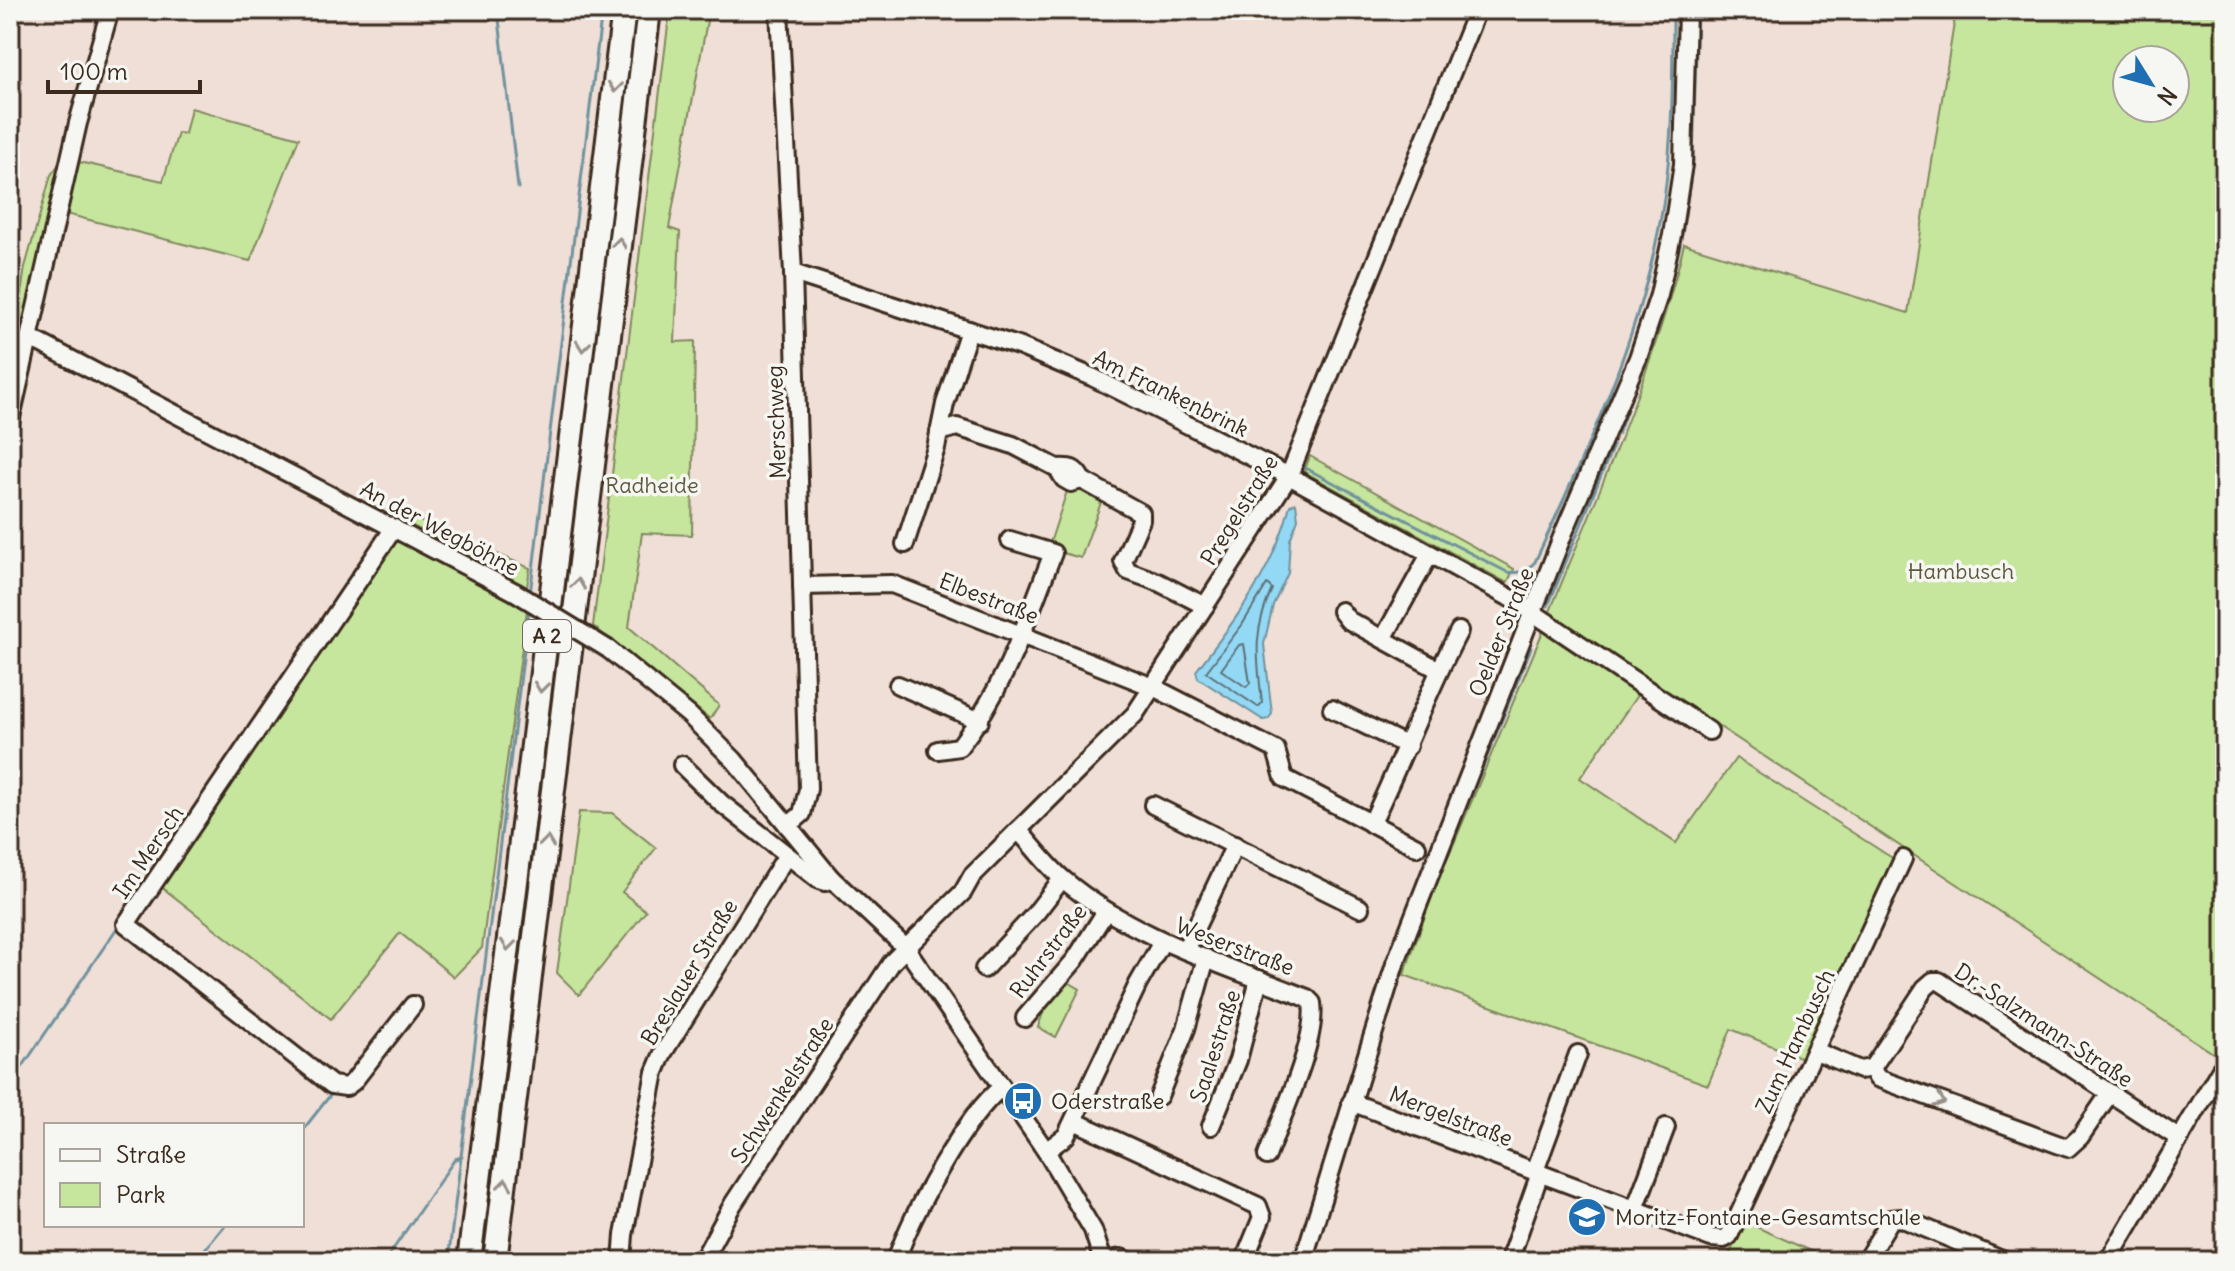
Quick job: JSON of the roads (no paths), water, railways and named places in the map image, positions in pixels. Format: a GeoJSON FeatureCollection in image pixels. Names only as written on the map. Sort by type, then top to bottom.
{"type":"FeatureCollection","features":[{"type":"Feature","properties":{"kind":"highway","name":"A 2"},"geometry":{"type":"LineString","coordinates":[[469,1261],[624,10]]}},
{"type":"Feature","properties":{"kind":"highway","name":"A 2"},"geometry":{"type":"LineString","coordinates":[[495,1261],[649,10]]}},
{"type":"Feature","properties":{"kind":"street"},"geometry":{"type":"LineString","coordinates":[[10,422],[78,123],[110,10]]}},
{"type":"Feature","properties":{"kind":"street","name":"Merschweg"},"geometry":{"type":"LineString","coordinates":[[779,10],[793,273],[808,789],[802,814],[786,823]]}},
{"type":"Feature","properties":{"kind":"street","name":"Pregelstraße"},"geometry":{"type":"LineString","coordinates":[[906,948],[963,892],[972,876],[1135,714],[1289,476],[1477,10]]}},
{"type":"Feature","properties":{"kind":"street","name":"Oelder Straße"},"geometry":{"type":"LineString","coordinates":[[1303,1261],[1395,964],[1532,613],[1638,358],[1659,295],[1683,164],[1687,10]]}},
{"type":"Feature","properties":{"kind":"street","name":"Am Frankenbrink"},"geometry":{"type":"LineString","coordinates":[[793,273],[1021,347],[1092,377],[1289,476],[1514,600],[1709,731]]}},
{"type":"Feature","properties":{"kind":"street"},"geometry":{"type":"LineString","coordinates":[[905,544],[969,330]]}},
{"type":"Feature","properties":{"kind":"street","name":"An der Wegböhne"},"geometry":{"type":"LineString","coordinates":[[28,339],[39,342],[515,592],[608,649],[689,715],[734,760],[831,878],[906,948],[1046,1151],[1093,1230],[1104,1261]]}},
{"type":"Feature","properties":{"kind":"street"},"geometry":{"type":"LineString","coordinates":[[945,404],[957,427]]}},
{"type":"Feature","properties":{"kind":"street"},"geometry":{"type":"LineString","coordinates":[[939,432],[957,427],[1013,445],[1057,468],[1071,483],[1082,480],[1141,513],[1123,561],[1128,571],[1158,582],[1205,606]]}},
{"type":"Feature","properties":{"kind":"street","name":"Im Mersch"},"geometry":{"type":"LineString","coordinates":[[394,528],[126,924],[332,1085],[346,1087],[353,1082],[413,1005]]}},
{"type":"Feature","properties":{"kind":"street"},"geometry":{"type":"LineString","coordinates":[[938,750],[959,747],[980,721],[999,689],[1053,553],[1010,540]]}},
{"type":"Feature","properties":{"kind":"street"},"geometry":{"type":"LineString","coordinates":[[1383,639],[1430,554]]}},
{"type":"Feature","properties":{"kind":"street","name":"Elbestraße"},"geometry":{"type":"LineString","coordinates":[[802,586],[892,584],[1153,687],[1276,750],[1284,778],[1417,847]]}},
{"type":"Feature","properties":{"kind":"street"},"geometry":{"type":"LineString","coordinates":[[1341,611],[1348,620],[1439,670]]}},
{"type":"Feature","properties":{"kind":"street"},"geometry":{"type":"LineString","coordinates":[[1371,824],[1459,631]]}},
{"type":"Feature","properties":{"kind":"street"},"geometry":{"type":"LineString","coordinates":[[898,685],[980,721]]}},
{"type":"Feature","properties":{"kind":"street"},"geometry":{"type":"LineString","coordinates":[[1332,709],[1408,746]]}},
{"type":"Feature","properties":{"kind":"street","name":"An der Wegböhne"},"geometry":{"type":"LineString","coordinates":[[682,765],[721,803],[819,880],[825,882],[831,878]]}},
{"type":"Feature","properties":{"kind":"street","name":"An der Wegböhne"},"geometry":{"type":"LineString","coordinates":[[704,785],[767,825],[786,823]]}},
{"type":"Feature","properties":{"kind":"street"},"geometry":{"type":"LineString","coordinates":[[1153,805],[1360,908]]}},
{"type":"Feature","properties":{"kind":"street","name":"Weserstraße"},"geometry":{"type":"LineString","coordinates":[[1018,830],[1062,879],[1106,911],[1162,942],[1307,998],[1312,1003],[1309,1036],[1298,1075],[1267,1156]]}},
{"type":"Feature","properties":{"kind":"street"},"geometry":{"type":"LineString","coordinates":[[1185,950],[1235,845]]}},
{"type":"Feature","properties":{"kind":"street","name":"Breslauer Straße"},"geometry":{"type":"LineString","coordinates":[[622,1261],[624,1235],[655,1072],[663,1053],[787,855]]}},
{"type":"Feature","properties":{"kind":"street","name":"Zum Hambusch"},"geometry":{"type":"LineString","coordinates":[[1724,1239],[1729,1236],[1903,859]]}},
{"type":"Feature","properties":{"kind":"street"},"geometry":{"type":"LineString","coordinates":[[984,969],[1035,914],[1062,879]]}},
{"type":"Feature","properties":{"kind":"street","name":"Ruhrstraße"},"geometry":{"type":"LineString","coordinates":[[1025,1018],[1075,960],[1106,911]]}},
{"type":"Feature","properties":{"kind":"street"},"geometry":{"type":"LineString","coordinates":[[1046,1151],[1066,1136],[1138,984],[1162,942]]}},
{"type":"Feature","properties":{"kind":"street","name":"Schwenkelstraße"},"geometry":{"type":"LineString","coordinates":[[702,1261],[733,1204],[892,962],[906,948]]}},
{"type":"Feature","properties":{"kind":"street"},"geometry":{"type":"LineString","coordinates":[[1159,1096],[1186,1029],[1206,958]]}},
{"type":"Feature","properties":{"kind":"street","name":"Saalestraße"},"geometry":{"type":"LineString","coordinates":[[1211,1126],[1238,1060],[1259,979]]}},
{"type":"Feature","properties":{"kind":"street","name":"Dr.-Salzmann-Straße"},"geometry":{"type":"LineString","coordinates":[[1872,1068],[1925,988],[1933,981],[1946,984],[2180,1139]]}},
{"type":"Feature","properties":{"kind":"street"},"geometry":{"type":"LineString","coordinates":[[1816,1051],[1860,1070],[1872,1068],[1877,1078],[2068,1148],[2080,1137],[2110,1093]]}},
{"type":"Feature","properties":{"kind":"street","name":"Mergelstraße"},"geometry":{"type":"LineString","coordinates":[[1538,1172],[1578,1054]]}},
{"type":"Feature","properties":{"kind":"street"},"geometry":{"type":"LineString","coordinates":[[2108,1261],[2220,1070]]}},
{"type":"Feature","properties":{"kind":"street"},"geometry":{"type":"LineString","coordinates":[[896,1261],[923,1199],[964,1132],[992,1095],[1002,1087]]}},
{"type":"Feature","properties":{"kind":"street","name":"Mergelstraße"},"geometry":{"type":"LineString","coordinates":[[1351,1102],[1711,1238],[1724,1239]]}},
{"type":"Feature","properties":{"kind":"street"},"geometry":{"type":"LineString","coordinates":[[1074,1121],[1258,1206],[1262,1217],[1244,1261]]}},
{"type":"Feature","properties":{"kind":"street"},"geometry":{"type":"LineString","coordinates":[[1635,1209],[1666,1127]]}},
{"type":"Feature","properties":{"kind":"street"},"geometry":{"type":"LineString","coordinates":[[1509,1261],[1538,1172]]}},
{"type":"Feature","properties":{"kind":"street"},"geometry":{"type":"LineString","coordinates":[[1867,1258],[1891,1219],[1901,1218],[2004,1261]]}},
{"type":"Feature","properties":{"kind":"street"},"geometry":{"type":"LineString","coordinates":[[1104,1261],[1121,1258],[1129,1261]]}},
{"type":"Feature","properties":{"kind":"water"},"geometry":{"type":"Polygon","coordinates":[[[1296,503],[1298,519],[1290,540],[1288,573],[1273,605],[1264,644],[1272,714],[1263,720],[1198,678],[1196,671],[1252,593],[1274,550],[1290,505],[1296,503]]]}},
{"type":"Feature","properties":{"kind":"waterway"},"geometry":{"type":"LineString","coordinates":[[498,10],[518,188]]}},
{"type":"Feature","properties":{"kind":"waterway"},"geometry":{"type":"LineString","coordinates":[[530,594],[602,10]]}},
{"type":"Feature","properties":{"kind":"waterway"},"geometry":{"type":"LineString","coordinates":[[1304,459],[1307,469],[1507,572],[1522,571],[1535,562],[1606,401],[1648,276],[1663,206],[1669,150],[1673,10]]}},
{"type":"Feature","properties":{"kind":"waterway"},"geometry":{"type":"LineString","coordinates":[[1682,234],[1693,161],[1697,10]]}},
{"type":"Feature","properties":{"kind":"waterway"},"geometry":{"type":"LineString","coordinates":[[1618,434],[1667,299],[1680,245]]}},
{"type":"Feature","properties":{"kind":"waterway"},"geometry":{"type":"LineString","coordinates":[[10,448],[15,427]]}},
{"type":"Feature","properties":{"kind":"waterway"},"geometry":{"type":"LineString","coordinates":[[1548,606],[1613,446]]}},
{"type":"Feature","properties":{"kind":"waterway"},"geometry":{"type":"LineString","coordinates":[[448,1261],[529,610]]}},
{"type":"Feature","properties":{"kind":"waterway"},"geometry":{"type":"LineString","coordinates":[[1442,867],[1531,648]]}},
{"type":"Feature","properties":{"kind":"waterway"},"geometry":{"type":"LineString","coordinates":[[1406,962],[1427,904]]}},
{"type":"Feature","properties":{"kind":"waterway"},"geometry":{"type":"LineString","coordinates":[[10,1085],[117,928]]}},
{"type":"Feature","properties":{"kind":"waterway"},"geometry":{"type":"LineString","coordinates":[[304,1128],[332,1093]]}},
{"type":"Feature","properties":{"kind":"waterway"},"geometry":{"type":"LineString","coordinates":[[385,1261],[455,1159],[462,1157]]}},
{"type":"Feature","properties":{"kind":"waterway"},"geometry":{"type":"LineString","coordinates":[[195,1261],[223,1227]]}},
{"type":"Feature","properties":{"kind":"place","name":"Oderstraße"},"geometry":{"type":"Point","coordinates":[1023,1101]}},
{"type":"Feature","properties":{"kind":"place","name":"Moritz-Fontaine-Gesamtschule"},"geometry":{"type":"Point","coordinates":[1587,1217]}},
{"type":"Feature","properties":{"kind":"park label","name":"Radheide"},"geometry":{"type":"Point","coordinates":[652,485]}},
{"type":"Feature","properties":{"kind":"park label","name":"Hambusch"},"geometry":{"type":"Point","coordinates":[1961,571]}}]}
